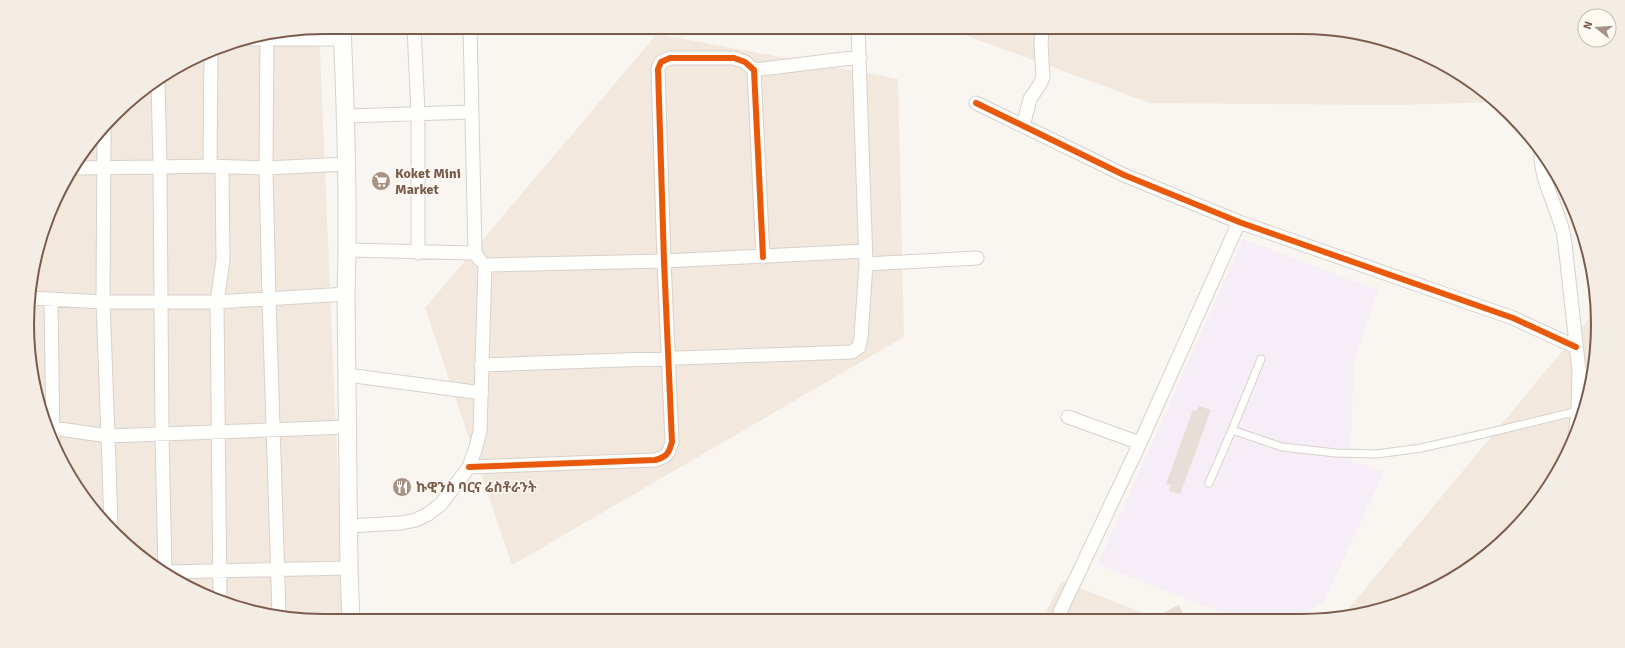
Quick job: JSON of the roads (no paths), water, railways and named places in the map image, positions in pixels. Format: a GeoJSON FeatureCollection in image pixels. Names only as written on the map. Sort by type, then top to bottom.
{"type":"FeatureCollection","features":[{"type":"Feature","properties":{"kind":"street"},"geometry":{"type":"LineString","coordinates":[[281,37],[327,34]]}},
{"type":"Feature","properties":{"kind":"street"},"geometry":{"type":"LineString","coordinates":[[342,34],[347,164],[348,250],[346,294],[350,614]]}},
{"type":"Feature","properties":{"kind":"street"},"geometry":{"type":"LineString","coordinates":[[414,34],[418,113],[418,252]]}},
{"type":"Feature","properties":{"kind":"street"},"geometry":{"type":"LineString","coordinates":[[348,526],[401,523],[422,517],[441,504],[469,467],[480,432],[482,393],[481,365],[486,266],[474,253],[470,34]]}},
{"type":"Feature","properties":{"kind":"street"},"geometry":{"type":"LineString","coordinates":[[481,365],[852,352],[859,347],[861,337],[865,258],[858,34]]}},
{"type":"Feature","properties":{"kind":"street"},"geometry":{"type":"LineString","coordinates":[[1023,126],[1030,100],[1043,77],[1042,34]]}},
{"type":"Feature","properties":{"kind":"street"},"geometry":{"type":"LineString","coordinates":[[268,40],[266,168],[279,610]]}},
{"type":"Feature","properties":{"kind":"street"},"geometry":{"type":"LineString","coordinates":[[211,57],[216,166],[223,260],[217,302],[220,595]]}},
{"type":"Feature","properties":{"kind":"street"},"geometry":{"type":"LineString","coordinates":[[754,70],[860,57]]}},
{"type":"Feature","properties":{"kind":"street"},"geometry":{"type":"LineString","coordinates":[[469,467],[655,460],[664,457],[669,453],[672,442],[664,261],[658,69],[661,62],[670,58],[734,58],[745,62],[754,70],[763,257]]}},
{"type":"Feature","properties":{"kind":"street"},"geometry":{"type":"LineString","coordinates":[[158,86],[165,566]]}},
{"type":"Feature","properties":{"kind":"street"},"geometry":{"type":"LineString","coordinates":[[976,103],[1124,175],[1239,222],[1513,318],[1576,347]]}},
{"type":"Feature","properties":{"kind":"street"},"geometry":{"type":"LineString","coordinates":[[346,116],[472,112]]}},
{"type":"Feature","properties":{"kind":"street"},"geometry":{"type":"LineString","coordinates":[[104,135],[103,302],[111,520]]}},
{"type":"Feature","properties":{"kind":"street"},"geometry":{"type":"LineString","coordinates":[[1540,160],[1544,178],[1561,224],[1565,244],[1579,371],[1578,410]]}},
{"type":"Feature","properties":{"kind":"street"},"geometry":{"type":"LineString","coordinates":[[80,168],[216,166],[266,168],[347,164]]}},
{"type":"Feature","properties":{"kind":"street"},"geometry":{"type":"LineString","coordinates":[[1060,612],[1140,443],[1239,222]]}},
{"type":"Feature","properties":{"kind":"street"},"geometry":{"type":"LineString","coordinates":[[348,250],[474,253]]}},
{"type":"Feature","properties":{"kind":"street"},"geometry":{"type":"LineString","coordinates":[[486,266],[763,257],[977,258]]}},
{"type":"Feature","properties":{"kind":"street"},"geometry":{"type":"LineString","coordinates":[[35,299],[103,302],[217,302],[346,294]]}},
{"type":"Feature","properties":{"kind":"street"},"geometry":{"type":"LineString","coordinates":[[49,417],[51,300]]}},
{"type":"Feature","properties":{"kind":"street"},"geometry":{"type":"LineString","coordinates":[[1579,371],[1586,377]]}},
{"type":"Feature","properties":{"kind":"street"},"geometry":{"type":"LineString","coordinates":[[347,376],[482,393]]}},
{"type":"Feature","properties":{"kind":"street"},"geometry":{"type":"LineString","coordinates":[[1068,417],[1140,443]]}},
{"type":"Feature","properties":{"kind":"street"},"geometry":{"type":"LineString","coordinates":[[53,428],[108,436],[348,427]]}},
{"type":"Feature","properties":{"kind":"street"},"geometry":{"type":"LineString","coordinates":[[173,571],[348,568]]}},
{"type":"Feature","properties":{"kind":"lane"},"geometry":{"type":"LineString","coordinates":[[1209,483],[1261,359]]}},
{"type":"Feature","properties":{"kind":"lane"},"geometry":{"type":"LineString","coordinates":[[1232,430],[1282,446],[1336,453],[1377,454],[1421,448],[1578,411]]}},
{"type":"Feature","properties":{"kind":"place","name":"Koket Mini Market"},"geometry":{"type":"Point","coordinates":[381,181]}},
{"type":"Feature","properties":{"kind":"place","name":"ኩዊንስ ባርና ሬስቶራንት"},"geometry":{"type":"Point","coordinates":[402,487]}}]}
